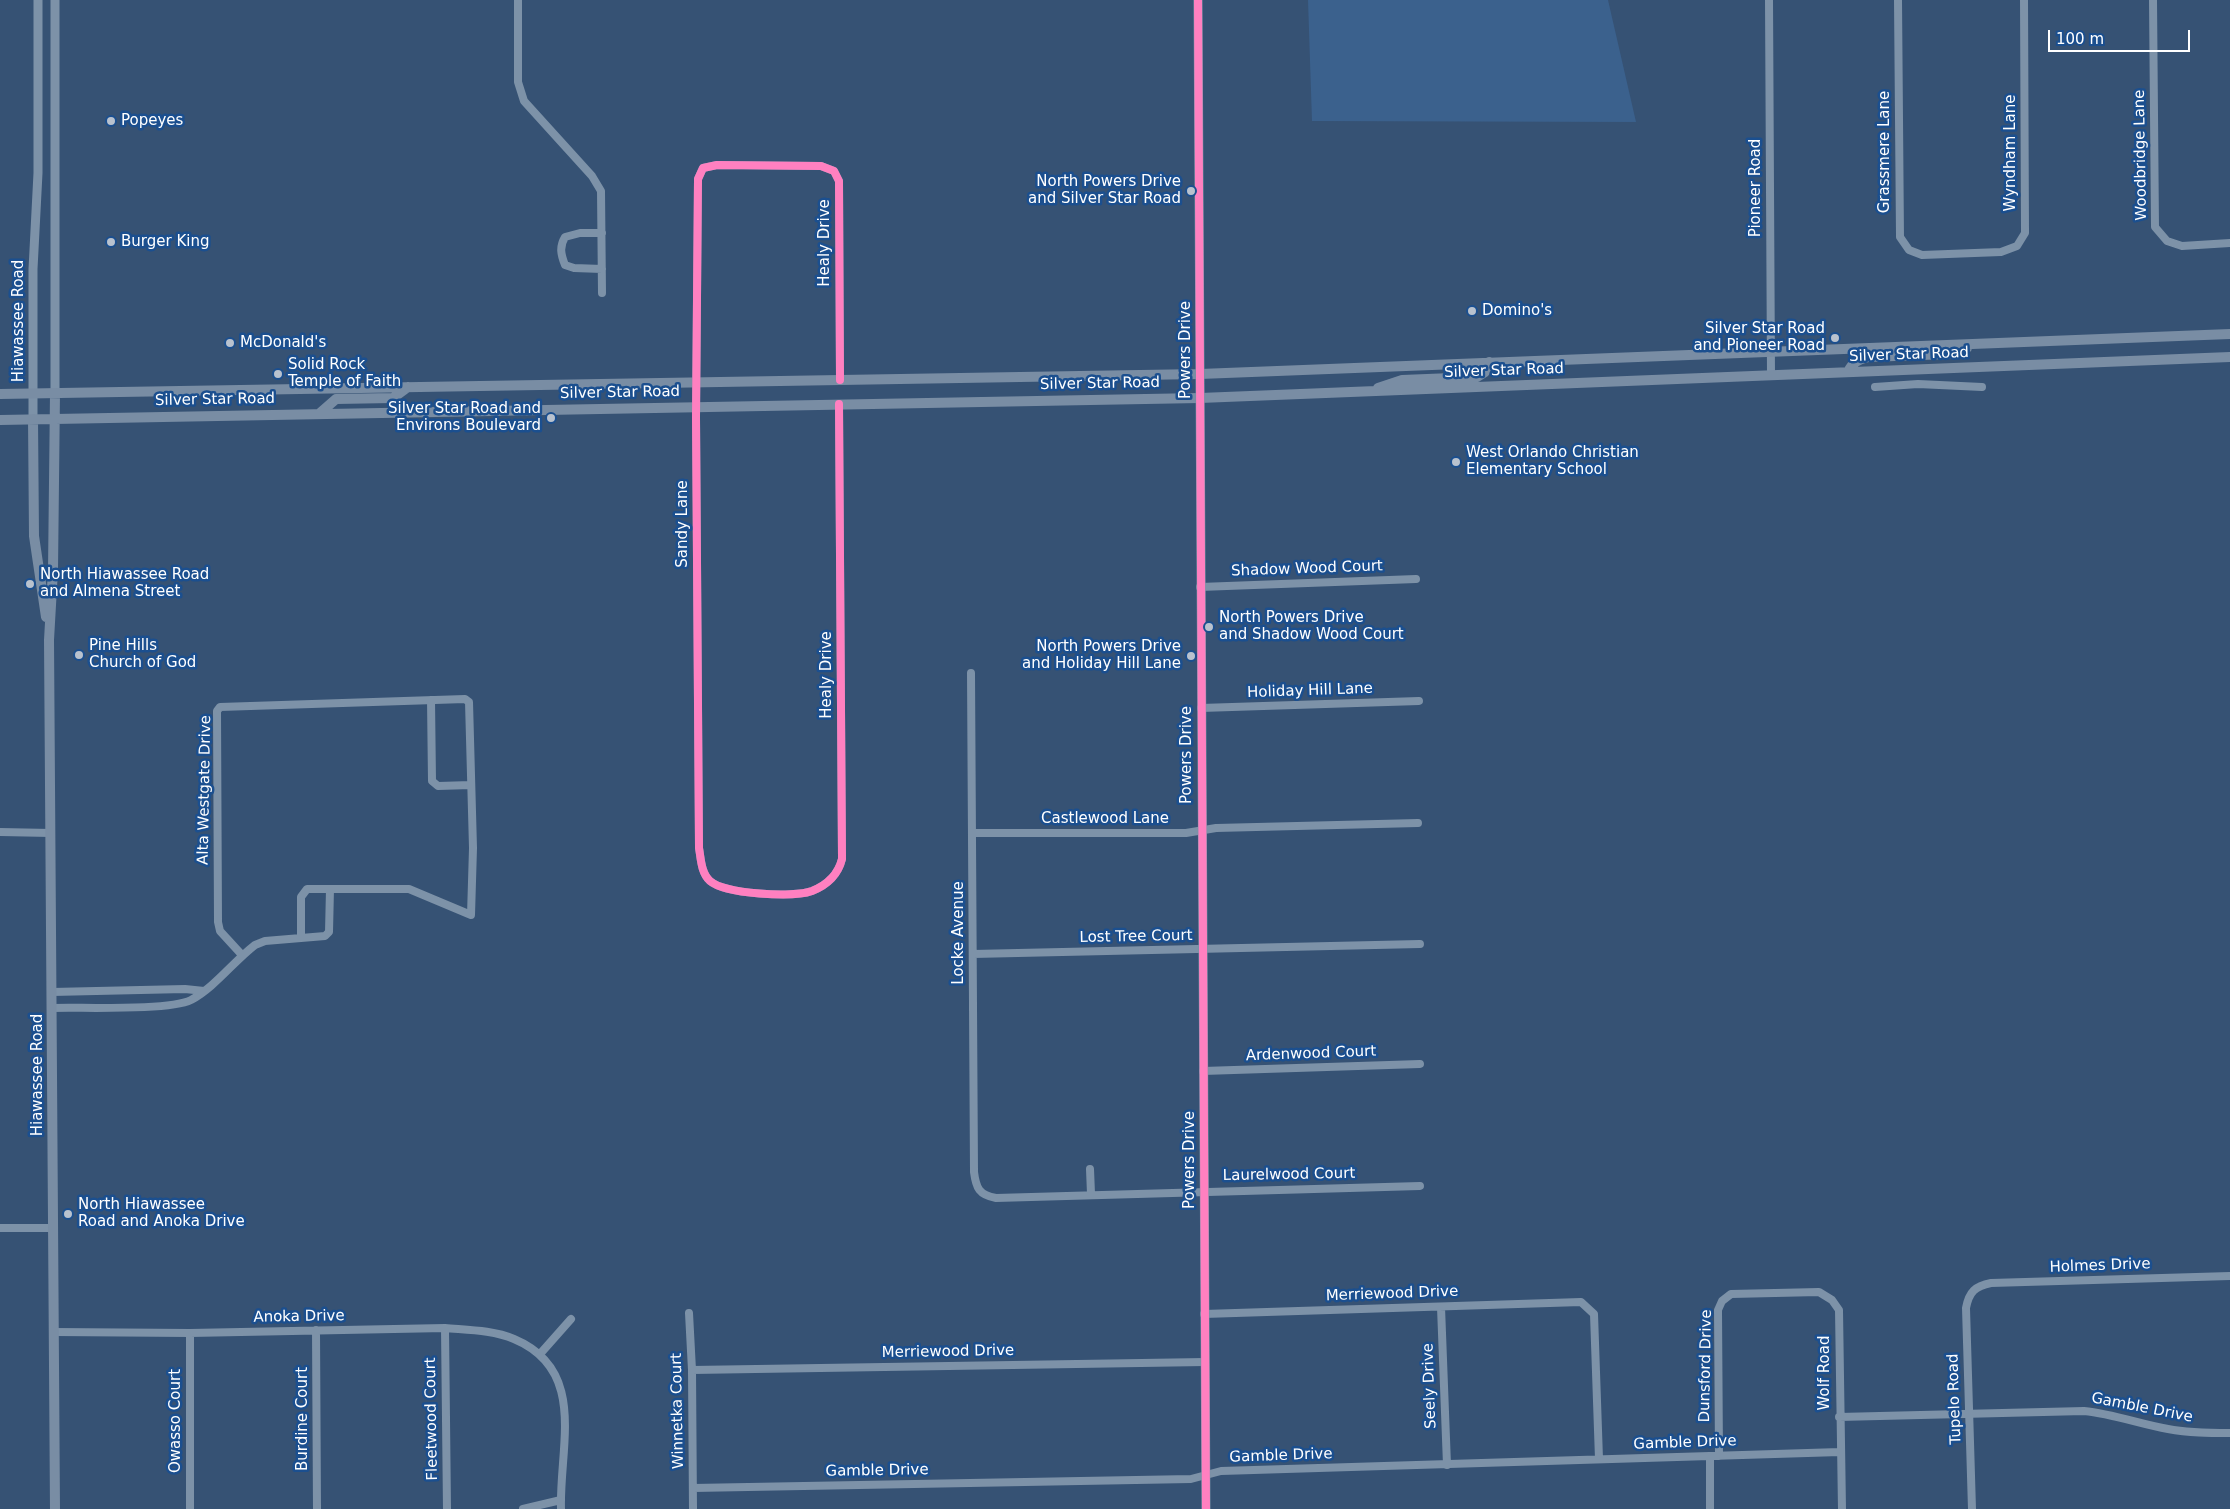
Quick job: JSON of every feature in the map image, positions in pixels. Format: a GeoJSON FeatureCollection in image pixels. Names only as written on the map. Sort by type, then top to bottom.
{"type":"FeatureCollection","features":[{"type":"Feature","properties":{"kind":"main road","name":"Silver Star Road"},"geometry":{"type":"LineString","coordinates":[[0,394],[1200,374],[2230,334]]}},
{"type":"Feature","properties":{"kind":"main road"},"geometry":{"type":"LineString","coordinates":[[1848,372],[1858,359],[1948,354],[1983,343]]}},
{"type":"Feature","properties":{"kind":"main road","name":"Silver Star Road"},"geometry":{"type":"LineString","coordinates":[[0,420],[1200,398],[2230,357]]}},
{"type":"Feature","properties":{"kind":"main road"},"geometry":{"type":"LineString","coordinates":[[1368,392],[1402,380],[1477,377],[1485,372],[1489,362]]}},
{"type":"Feature","properties":{"kind":"main road"},"geometry":{"type":"LineString","coordinates":[[320,413],[336,399],[393,398],[408,387]]}},
{"type":"Feature","properties":{"kind":"main road","name":"Hiawassee Road"},"geometry":{"type":"LineString","coordinates":[[55,393],[53,570],[49,640],[55,1509]]}},
{"type":"Feature","properties":{"kind":"main road","name":"Hiawassee Road"},"geometry":{"type":"LineString","coordinates":[[33,419],[34,536],[49,640]]}},
{"type":"Feature","properties":{"kind":"street","name":"Hiawassee Road"},"geometry":{"type":"LineString","coordinates":[[33,419],[33,269],[38,173],[38,0]]}},
{"type":"Feature","properties":{"kind":"street","name":"Hiawassee Road"},"geometry":{"type":"LineString","coordinates":[[55,0],[55,393]]}},
{"type":"Feature","properties":{"kind":"street"},"geometry":{"type":"LineString","coordinates":[[518,0],[518,82],[524,101],[592,176],[601,191],[602,293]]}},
{"type":"Feature","properties":{"kind":"street","name":"Powers Drive"},"geometry":{"type":"LineString","coordinates":[[1198,0],[1206,1509]]}},
{"type":"Feature","properties":{"kind":"street","name":"Pioneer Road"},"geometry":{"type":"LineString","coordinates":[[1769,0],[1772,376]]}},
{"type":"Feature","properties":{"kind":"street","name":"Grassmere Lane"},"geometry":{"type":"LineString","coordinates":[[1898,0],[1900,237],[1909,250],[1922,256],[1959,254]]}},
{"type":"Feature","properties":{"kind":"street","name":"Wyndham Lane"},"geometry":{"type":"LineString","coordinates":[[1959,254],[2001,252],[2017,246],[2025,233],[2024,0]]}},
{"type":"Feature","properties":{"kind":"street","name":"Woodbridge Lane"},"geometry":{"type":"LineString","coordinates":[[2153,0],[2155,227],[2167,241],[2182,246],[2230,243]]}},
{"type":"Feature","properties":{"kind":"street","name":"Sandy Lane"},"geometry":{"type":"LineString","coordinates":[[771,166],[717,165],[703,168],[698,179],[696,407],[699,848],[702,866],[709,880],[723,889],[772,893]]}},
{"type":"Feature","properties":{"kind":"street","name":"Healy Drive"},"geometry":{"type":"LineString","coordinates":[[771,166],[821,166],[834,171],[839,182],[840,380]]}},
{"type":"Feature","properties":{"kind":"street"},"geometry":{"type":"LineString","coordinates":[[602,233],[580,233],[564,237],[560,253],[565,265],[574,268],[602,269]]}},
{"type":"Feature","properties":{"kind":"street"},"geometry":{"type":"LineString","coordinates":[[1875,387],[1918,384],[1982,387]]}},
{"type":"Feature","properties":{"kind":"street","name":"Healy Drive"},"geometry":{"type":"LineString","coordinates":[[772,893],[811,891],[830,880],[839,871],[842,859],[839,404]]}},
{"type":"Feature","properties":{"kind":"street","name":"Shadow Wood Court"},"geometry":{"type":"LineString","coordinates":[[1200,586],[1416,580]]}},
{"type":"Feature","properties":{"kind":"street","name":"Locke Avenue"},"geometry":{"type":"LineString","coordinates":[[971,673],[974,1172],[975,1185],[980,1192]]}},
{"type":"Feature","properties":{"kind":"street","name":"Alta Westgate Drive"},"geometry":{"type":"LineString","coordinates":[[242,955],[220,931],[218,922],[217,711],[220,707],[465,699],[469,702],[471,915],[409,889],[307,889],[302,892],[301,897],[301,937]]}},
{"type":"Feature","properties":{"kind":"street"},"geometry":{"type":"LineString","coordinates":[[431,700],[432,782],[438,786],[471,785]]}},
{"type":"Feature","properties":{"kind":"street","name":"Holiday Hill Lane"},"geometry":{"type":"LineString","coordinates":[[1201,708],[1419,701]]}},
{"type":"Feature","properties":{"kind":"street","name":"Castlewood Lane"},"geometry":{"type":"LineString","coordinates":[[972,833],[1186,833],[1216,828],[1418,824]]}},
{"type":"Feature","properties":{"kind":"street"},"geometry":{"type":"LineString","coordinates":[[0,832],[51,833]]}},
{"type":"Feature","properties":{"kind":"street"},"geometry":{"type":"LineString","coordinates":[[52,1008],[169,1005],[189,1001],[204,991],[242,955],[265,941],[324,936],[329,932],[330,889]]}},
{"type":"Feature","properties":{"kind":"street","name":"Lost Tree Court"},"geometry":{"type":"LineString","coordinates":[[972,954],[1420,944]]}},
{"type":"Feature","properties":{"kind":"street"},"geometry":{"type":"LineString","coordinates":[[52,992],[185,989],[204,991]]}},
{"type":"Feature","properties":{"kind":"street","name":"Ardenwood Court"},"geometry":{"type":"LineString","coordinates":[[1203,1071],[1420,1064]]}},
{"type":"Feature","properties":{"kind":"street"},"geometry":{"type":"LineString","coordinates":[[1090,1169],[1091,1194]]}},
{"type":"Feature","properties":{"kind":"street","name":"Laurelwood Court"},"geometry":{"type":"LineString","coordinates":[[980,1192],[985,1196],[996,1198],[1420,1186]]}},
{"type":"Feature","properties":{"kind":"street"},"geometry":{"type":"LineString","coordinates":[[0,1228],[54,1228]]}},
{"type":"Feature","properties":{"kind":"street","name":"Holmes Drive"},"geometry":{"type":"LineString","coordinates":[[1973,1289],[1991,1283],[2230,1276]]}},
{"type":"Feature","properties":{"kind":"street","name":"Tupelo Road"},"geometry":{"type":"LineString","coordinates":[[1972,1509],[1966,1308],[1968,1297],[1973,1289]]}},
{"type":"Feature","properties":{"kind":"street","name":"Wolf Road"},"geometry":{"type":"LineString","coordinates":[[1773,1293],[1819,1292],[1832,1300],[1839,1310],[1839,1416],[1842,1509]]}},
{"type":"Feature","properties":{"kind":"street","name":"Dunsford Drive"},"geometry":{"type":"LineString","coordinates":[[1719,1456],[1718,1310],[1722,1301],[1732,1294],[1773,1293]]}},
{"type":"Feature","properties":{"kind":"street","name":"Merriewood Drive"},"geometry":{"type":"LineString","coordinates":[[1204,1314],[1581,1302],[1594,1314],[1599,1459]]}},
{"type":"Feature","properties":{"kind":"street","name":"Seely Drive"},"geometry":{"type":"LineString","coordinates":[[1441,1307],[1446,1465]]}},
{"type":"Feature","properties":{"kind":"street","name":"Winnetka Court"},"geometry":{"type":"LineString","coordinates":[[689,1313],[692,1370],[693,1509]]}},
{"type":"Feature","properties":{"kind":"street"},"geometry":{"type":"LineString","coordinates":[[561,1509],[566,1413],[561,1384],[540,1354],[572,1319]]}},
{"type":"Feature","properties":{"kind":"street","name":"Anoka Drive"},"geometry":{"type":"LineString","coordinates":[[54,1332],[190,1333],[445,1328],[487,1332],[513,1338],[540,1354]]}},
{"type":"Feature","properties":{"kind":"street","name":"Fleetwood Court"},"geometry":{"type":"LineString","coordinates":[[445,1328],[447,1509]]}},
{"type":"Feature","properties":{"kind":"street","name":"Burdine Court"},"geometry":{"type":"LineString","coordinates":[[316,1330],[317,1509]]}},
{"type":"Feature","properties":{"kind":"street","name":"Owasso Court"},"geometry":{"type":"LineString","coordinates":[[190,1333],[190,1509]]}},
{"type":"Feature","properties":{"kind":"street","name":"Merriewood Drive"},"geometry":{"type":"LineString","coordinates":[[692,1370],[1205,1362]]}},
{"type":"Feature","properties":{"kind":"street","name":"Gamble Drive"},"geometry":{"type":"LineString","coordinates":[[1839,1416],[2084,1411],[2101,1412],[2167,1429],[2190,1432],[2230,1432]]}},
{"type":"Feature","properties":{"kind":"street","name":"Gamble Drive"},"geometry":{"type":"LineString","coordinates":[[693,1488],[1191,1479],[1221,1471],[1840,1452]]}},
{"type":"Feature","properties":{"kind":"street"},"geometry":{"type":"LineString","coordinates":[[1710,1456],[1710,1509]]}},
{"type":"Feature","properties":{"kind":"street"},"geometry":{"type":"LineString","coordinates":[[523,1509],[561,1500]]}},
{"type":"Feature","properties":{"kind":"water"},"geometry":{"type":"Polygon","coordinates":[[[1308,0],[1608,0],[1636,122],[1312,121],[1308,0]]]}},
{"type":"Feature","properties":{"kind":"cycle path"},"geometry":{"type":"LineString","coordinates":[[1198,0],[1206,1509]]}},
{"type":"Feature","properties":{"kind":"cycle path"},"geometry":{"type":"LineString","coordinates":[[839,404],[842,859],[838,870],[831,879],[812,891],[790,894],[744,892],[710,881],[702,866],[699,848],[696,417],[698,179],[703,168],[717,165],[821,166],[834,171],[839,181],[840,380]]}},
{"type":"Feature","properties":{"kind":"place","name":"Popeyes"},"geometry":{"type":"Point","coordinates":[111,121]}},
{"type":"Feature","properties":{"kind":"place","name":"North Powers Drive and Silver Star Road"},"geometry":{"type":"Point","coordinates":[1191,191]}},
{"type":"Feature","properties":{"kind":"place","name":"Burger King"},"geometry":{"type":"Point","coordinates":[111,242]}},
{"type":"Feature","properties":{"kind":"place","name":"Domino's"},"geometry":{"type":"Point","coordinates":[1472,311]}},
{"type":"Feature","properties":{"kind":"place","name":"Silver Star Road and Pioneer Road"},"geometry":{"type":"Point","coordinates":[1835,338]}},
{"type":"Feature","properties":{"kind":"place","name":"McDonald's"},"geometry":{"type":"Point","coordinates":[230,343]}},
{"type":"Feature","properties":{"kind":"place","name":"Solid Rock Temple of Faith"},"geometry":{"type":"Point","coordinates":[278,374]}},
{"type":"Feature","properties":{"kind":"place","name":"Silver Star Road and Environs Boulevard"},"geometry":{"type":"Point","coordinates":[551,418]}},
{"type":"Feature","properties":{"kind":"place","name":"West Orlando Christian Elementary School"},"geometry":{"type":"Point","coordinates":[1456,462]}},
{"type":"Feature","properties":{"kind":"place","name":"North Hiawassee Road and Almena Street"},"geometry":{"type":"Point","coordinates":[30,584]}},
{"type":"Feature","properties":{"kind":"place","name":"North Powers Drive and Shadow Wood Court"},"geometry":{"type":"Point","coordinates":[1209,627]}},
{"type":"Feature","properties":{"kind":"place","name":"Pine Hills Church of God"},"geometry":{"type":"Point","coordinates":[79,655]}},
{"type":"Feature","properties":{"kind":"place","name":"North Powers Drive and Holiday Hill Lane"},"geometry":{"type":"Point","coordinates":[1191,656]}},
{"type":"Feature","properties":{"kind":"place","name":"North Hiawassee Road and Anoka Drive"},"geometry":{"type":"Point","coordinates":[68,1214]}}]}
